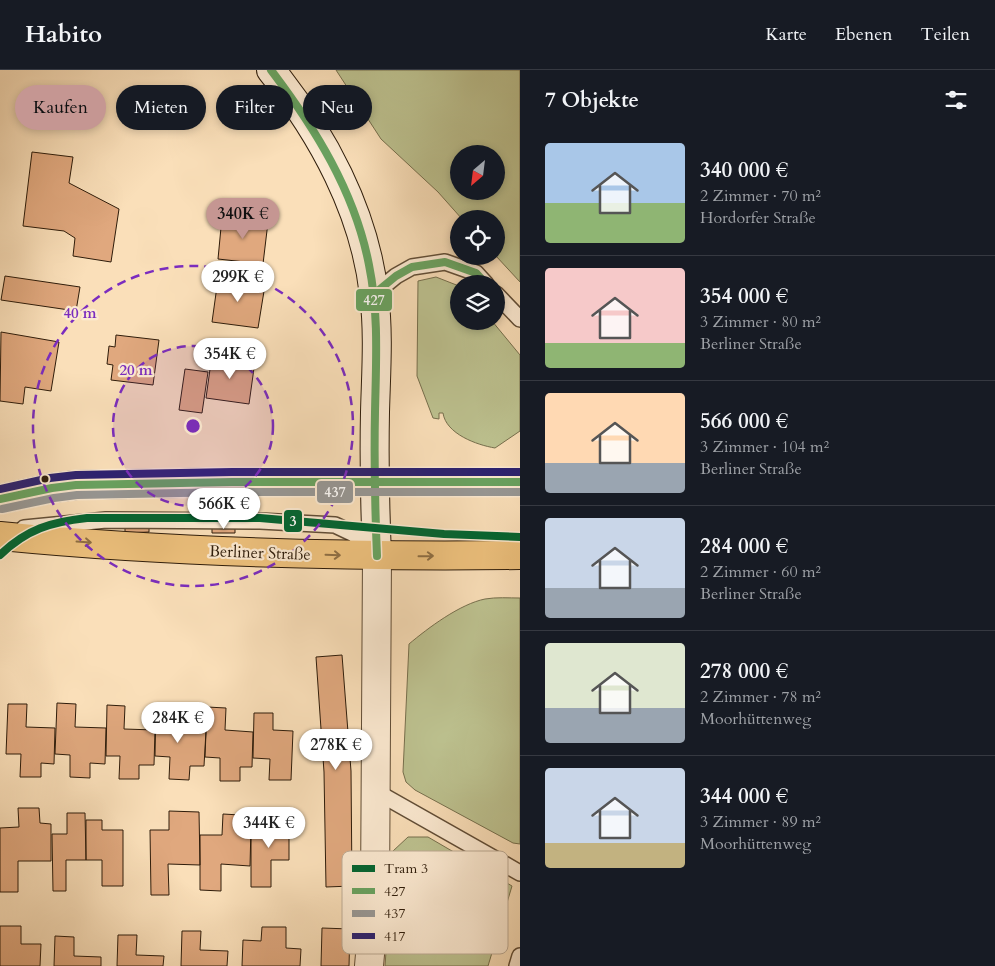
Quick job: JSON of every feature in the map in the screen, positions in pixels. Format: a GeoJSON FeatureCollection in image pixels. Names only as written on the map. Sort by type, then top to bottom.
{"type":"FeatureCollection","features":[{"type":"Feature","properties":{"kind":"main road"},"geometry":{"type":"LineString","coordinates":[[271,70],[310,123],[342,185],[363,240],[374,294],[376,343],[375,482],[378,556],[375,851]]}},
{"type":"Feature","properties":{"kind":"main road"},"geometry":{"type":"LineString","coordinates":[[0,499],[76,485],[212,482],[520,482]]}},
{"type":"Feature","properties":{"kind":"main road","name":"Berliner Straße"},"geometry":{"type":"LineString","coordinates":[[0,536],[223,552],[378,556],[520,555]]}},
{"type":"Feature","properties":{"kind":"lane"},"geometry":{"type":"LineString","coordinates":[[374,294],[396,276],[412,267],[445,262],[478,275]]}},
{"type":"Feature","properties":{"kind":"lane"},"geometry":{"type":"LineString","coordinates":[[505,303],[520,319]]}},
{"type":"Feature","properties":{"kind":"lane"},"geometry":{"type":"LineString","coordinates":[[0,529],[115,520],[260,521],[335,525],[354,534],[378,556]]}},
{"type":"Feature","properties":{"kind":"lane"},"geometry":{"type":"LineString","coordinates":[[375,791],[481,851]]}},
{"type":"Feature","properties":{"kind":"lane"},"geometry":{"type":"LineString","coordinates":[[508,866],[520,873]]}},
{"type":"Feature","properties":{"kind":"lane"},"geometry":{"type":"LineString","coordinates":[[517,966],[520,956]]}},
{"type":"Feature","properties":{"kind":"green space"},"geometry":{"type":"Polygon","coordinates":[[[336,70],[520,70],[520,282],[504,265],[505,210],[454,210],[438,192],[381,139],[372,125],[372,85],[346,85],[336,70]]]}},
{"type":"Feature","properties":{"kind":"green space"},"geometry":{"type":"Polygon","coordinates":[[[436,277],[450,282],[450,330],[499,330],[520,355],[520,431],[495,448],[471,441],[456,433],[445,420],[443,413],[439,413],[439,419],[433,418],[417,376],[418,281],[436,277]]]}},
{"type":"Feature","properties":{"kind":"green space"},"geometry":{"type":"Polygon","coordinates":[[[489,598],[520,598],[520,844],[513,843],[415,790],[406,782],[403,772],[409,644],[435,624],[465,606],[489,598]]]}},
{"type":"Feature","properties":{"kind":"green space"},"geometry":{"type":"Polygon","coordinates":[[[408,837],[428,837],[452,851],[393,851],[408,837]]]}},
{"type":"Feature","properties":{"kind":"green space"},"geometry":{"type":"Polygon","coordinates":[[[508,884],[512,886],[508,899],[508,884]]]}},
{"type":"Feature","properties":{"kind":"green space"},"geometry":{"type":"Polygon","coordinates":[[[386,954],[492,954],[488,966],[385,966],[386,954]]]}},
{"type":"Feature","properties":{"kind":"building"},"geometry":{"type":"Polygon","coordinates":[[[32,152],[73,157],[69,183],[119,209],[111,262],[73,256],[75,238],[64,231],[23,226],[32,152]]]}},
{"type":"Feature","properties":{"kind":"building"},"geometry":{"type":"Polygon","coordinates":[[[222,217],[268,222],[263,264],[218,259],[222,217]]]}},
{"type":"Feature","properties":{"kind":"building"},"geometry":{"type":"Polygon","coordinates":[[[5,276],[80,287],[76,311],[1,300],[5,276]]]}},
{"type":"Feature","properties":{"kind":"building"},"geometry":{"type":"Polygon","coordinates":[[[218,279],[265,285],[258,328],[212,322],[218,279]]]}},
{"type":"Feature","properties":{"kind":"building"},"geometry":{"type":"Polygon","coordinates":[[[1,332],[59,342],[51,391],[25,387],[23,404],[0,401],[1,332]]]}},
{"type":"Feature","properties":{"kind":"building"},"geometry":{"type":"Polygon","coordinates":[[[116,335],[159,340],[153,385],[111,380],[113,365],[107,364],[109,346],[115,347],[116,335]]]}},
{"type":"Feature","properties":{"kind":"building"},"geometry":{"type":"Polygon","coordinates":[[[212,355],[255,361],[249,404],[206,398],[212,355]]]}},
{"type":"Feature","properties":{"kind":"building"},"geometry":{"type":"Polygon","coordinates":[[[185,369],[208,372],[202,413],[179,410],[185,369]]]}},
{"type":"Feature","properties":{"kind":"building"},"geometry":{"type":"Polygon","coordinates":[[[149,527],[149,532],[125,533],[125,528],[149,527]]]}},
{"type":"Feature","properties":{"kind":"building"},"geometry":{"type":"Polygon","coordinates":[[[212,527],[235,527],[235,533],[212,533],[212,527]]]}},
{"type":"Feature","properties":{"kind":"building"},"geometry":{"type":"Polygon","coordinates":[[[342,655],[351,771],[352,851],[342,851],[342,886],[326,887],[324,772],[316,657],[342,655]]]}},
{"type":"Feature","properties":{"kind":"building"},"geometry":{"type":"Polygon","coordinates":[[[57,703],[76,704],[75,727],[106,728],[105,764],[90,763],[90,778],[70,777],[70,755],[55,754],[57,703]]]}},
{"type":"Feature","properties":{"kind":"building"},"geometry":{"type":"Polygon","coordinates":[[[8,704],[27,704],[26,727],[55,728],[54,764],[41,763],[41,777],[20,777],[21,754],[6,754],[8,704]]]}},
{"type":"Feature","properties":{"kind":"building"},"geometry":{"type":"Polygon","coordinates":[[[107,705],[125,706],[124,729],[155,730],[154,765],[139,765],[139,779],[119,779],[120,756],[106,756],[107,705]]]}},
{"type":"Feature","properties":{"kind":"building"},"geometry":{"type":"Polygon","coordinates":[[[156,706],[175,707],[175,729],[206,731],[204,766],[190,766],[189,780],[169,779],[170,757],[155,756],[156,706]]]}},
{"type":"Feature","properties":{"kind":"building"},"geometry":{"type":"Polygon","coordinates":[[[207,707],[226,708],[225,730],[253,732],[252,767],[240,767],[240,781],[220,781],[220,758],[205,757],[207,707]]]}},
{"type":"Feature","properties":{"kind":"building"},"geometry":{"type":"Polygon","coordinates":[[[254,713],[273,713],[273,730],[293,731],[291,780],[269,780],[270,759],[253,758],[254,713]]]}},
{"type":"Feature","properties":{"kind":"building"},"geometry":{"type":"Polygon","coordinates":[[[18,808],[39,808],[40,823],[51,824],[51,861],[18,861],[18,892],[0,892],[0,828],[19,827],[18,808]]]}},
{"type":"Feature","properties":{"kind":"building"},"geometry":{"type":"Polygon","coordinates":[[[169,811],[199,812],[200,865],[168,864],[169,895],[151,895],[150,830],[169,830],[169,811]]]}},
{"type":"Feature","properties":{"kind":"building"},"geometry":{"type":"Polygon","coordinates":[[[67,813],[85,813],[86,860],[66,860],[66,891],[53,891],[52,834],[67,834],[67,813]]]}},
{"type":"Feature","properties":{"kind":"building"},"geometry":{"type":"Polygon","coordinates":[[[223,814],[240,815],[240,826],[251,827],[250,866],[221,864],[221,891],[200,890],[200,835],[222,835],[223,814]]]}},
{"type":"Feature","properties":{"kind":"building"},"geometry":{"type":"Polygon","coordinates":[[[268,814],[289,814],[289,860],[271,860],[271,887],[251,887],[251,834],[268,834],[268,814]]]}},
{"type":"Feature","properties":{"kind":"building"},"geometry":{"type":"Polygon","coordinates":[[[86,820],[102,820],[102,830],[123,830],[123,886],[102,886],[102,860],[86,860],[86,820]]]}},
{"type":"Feature","properties":{"kind":"building"},"geometry":{"type":"Polygon","coordinates":[[[0,926],[21,926],[21,944],[41,944],[40,966],[0,966],[0,926]]]}},
{"type":"Feature","properties":{"kind":"building"},"geometry":{"type":"Polygon","coordinates":[[[262,927],[286,927],[286,948],[301,949],[300,966],[242,966],[243,940],[261,941],[262,927]]]}},
{"type":"Feature","properties":{"kind":"building"},"geometry":{"type":"Polygon","coordinates":[[[322,928],[342,929],[342,954],[349,954],[349,966],[321,966],[322,928]]]}},
{"type":"Feature","properties":{"kind":"building"},"geometry":{"type":"Polygon","coordinates":[[[182,931],[201,931],[200,950],[228,951],[227,966],[181,966],[182,931]]]}},
{"type":"Feature","properties":{"kind":"building"},"geometry":{"type":"Polygon","coordinates":[[[118,935],[137,935],[136,955],[164,956],[163,966],[117,966],[118,935]]]}},
{"type":"Feature","properties":{"kind":"building"},"geometry":{"type":"Polygon","coordinates":[[[55,936],[74,937],[74,956],[101,957],[101,966],[54,966],[55,936]]]}},
{"type":"Feature","properties":{"kind":"tram line","name":"3"},"geometry":{"type":"LineString","coordinates":[[0,555],[20,539],[40,528],[87,518],[260,518],[444,534],[520,537]]}},
{"type":"Feature","properties":{"kind":"transit line","name":"427"},"geometry":{"type":"LineString","coordinates":[[271,70],[303,115],[331,162],[354,212],[363,238],[369,265],[376,338],[375,466],[377,556]]}},
{"type":"Feature","properties":{"kind":"transit line","name":"427"},"geometry":{"type":"LineString","coordinates":[[374,294],[396,276],[412,267],[445,262],[478,275]]}},
{"type":"Feature","properties":{"kind":"transit line","name":"417"},"geometry":{"type":"LineString","coordinates":[[0,489],[50,478],[76,475],[232,472],[520,472]]}},
{"type":"Feature","properties":{"kind":"transit line","name":"427"},"geometry":{"type":"LineString","coordinates":[[0,499],[76,485],[232,482],[520,482]]}},
{"type":"Feature","properties":{"kind":"transit line","name":"437"},"geometry":{"type":"LineString","coordinates":[[2,509],[77,495],[232,492],[520,492]]}}]}
